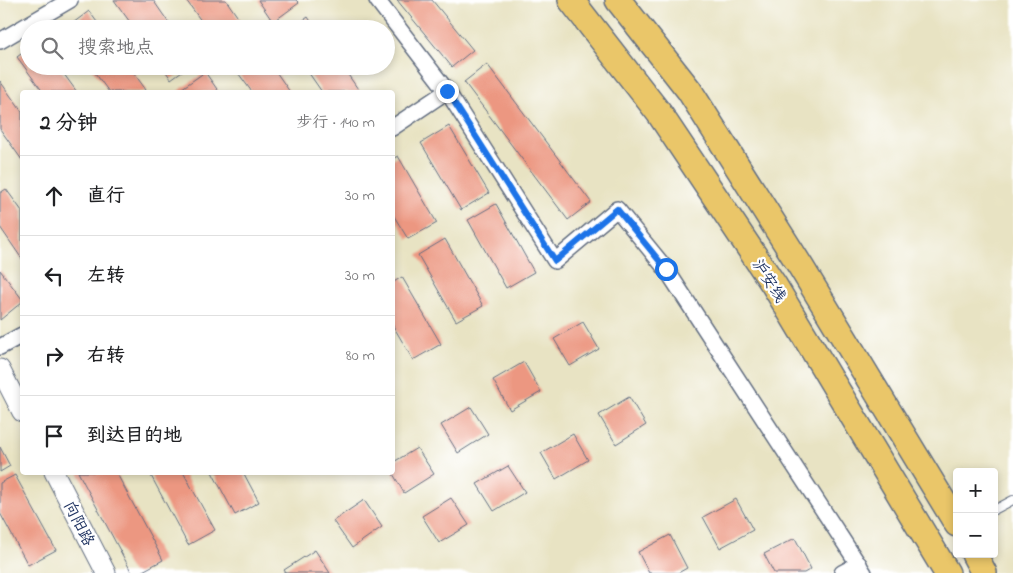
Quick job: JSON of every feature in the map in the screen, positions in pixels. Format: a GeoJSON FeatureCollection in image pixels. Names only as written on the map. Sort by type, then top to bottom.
{"type":"FeatureCollection","features":[{"type":"Feature","properties":{"kind":"highway","name":"沪安线"},"geometry":{"type":"LineString","coordinates":[[571,0],[659,113],[774,285],[947,573]]}},
{"type":"Feature","properties":{"kind":"highway","name":"沪安线"},"geometry":{"type":"LineString","coordinates":[[618,0],[689,90],[801,267],[953,517]]}},
{"type":"Feature","properties":{"kind":"highway"},"geometry":{"type":"LineString","coordinates":[[976,558],[984,573]]}},
{"type":"Feature","properties":{"kind":"street"},"geometry":{"type":"LineString","coordinates":[[36,20],[70,0]]}},
{"type":"Feature","properties":{"kind":"street"},"geometry":{"type":"LineString","coordinates":[[377,0],[392,20]]}},
{"type":"Feature","properties":{"kind":"street"},"geometry":{"type":"LineString","coordinates":[[395,23],[447,91],[555,261],[617,209],[666,269],[862,568],[842,573]]}},
{"type":"Feature","properties":{"kind":"street"},"geometry":{"type":"LineString","coordinates":[[0,41],[20,29]]}},
{"type":"Feature","properties":{"kind":"street"},"geometry":{"type":"LineString","coordinates":[[395,126],[447,91]]}},
{"type":"Feature","properties":{"kind":"street"},"geometry":{"type":"LineString","coordinates":[[0,347],[20,336]]}},
{"type":"Feature","properties":{"kind":"street"},"geometry":{"type":"LineString","coordinates":[[0,369],[20,408]]}},
{"type":"Feature","properties":{"kind":"street","name":"向阳路"},"geometry":{"type":"LineString","coordinates":[[56,475],[106,573]]}},
{"type":"Feature","properties":{"kind":"lane"},"geometry":{"type":"LineString","coordinates":[[998,508],[1013,500]]}},
{"type":"Feature","properties":{"kind":"building"},"geometry":{"type":"Polygon","coordinates":[[[114,0],[153,0],[167,20],[128,20],[114,0]]]}},
{"type":"Feature","properties":{"kind":"building"},"geometry":{"type":"Polygon","coordinates":[[[186,0],[226,0],[240,20],[200,20],[186,0]]]}},
{"type":"Feature","properties":{"kind":"building"},"geometry":{"type":"Polygon","coordinates":[[[258,0],[296,0],[299,3],[276,20],[272,20],[258,0]]]}},
{"type":"Feature","properties":{"kind":"building"},"geometry":{"type":"Polygon","coordinates":[[[397,0],[432,0],[473,50],[452,67],[397,0]]]}},
{"type":"Feature","properties":{"kind":"building"},"geometry":{"type":"Polygon","coordinates":[[[89,11],[96,20],[77,20],[89,11]]]}},
{"type":"Feature","properties":{"kind":"building"},"geometry":{"type":"Polygon","coordinates":[[[487,64],[591,202],[568,220],[464,82],[487,64]]]}},
{"type":"Feature","properties":{"kind":"building"},"geometry":{"type":"Polygon","coordinates":[[[30,75],[65,75],[76,90],[42,90],[30,75]]]}},
{"type":"Feature","properties":{"kind":"building"},"geometry":{"type":"Polygon","coordinates":[[[97,75],[135,75],[146,90],[108,90],[97,75]]]}},
{"type":"Feature","properties":{"kind":"building"},"geometry":{"type":"Polygon","coordinates":[[[168,75],[177,75],[171,79],[168,75]]]}},
{"type":"Feature","properties":{"kind":"building"},"geometry":{"type":"Polygon","coordinates":[[[201,75],[207,75],[218,90],[179,90],[201,75]]]}},
{"type":"Feature","properties":{"kind":"building"},"geometry":{"type":"Polygon","coordinates":[[[240,75],[278,75],[289,90],[251,90],[240,75]]]}},
{"type":"Feature","properties":{"kind":"building"},"geometry":{"type":"Polygon","coordinates":[[[310,75],[348,75],[359,90],[321,90],[310,75]]]}},
{"type":"Feature","properties":{"kind":"building"},"geometry":{"type":"Polygon","coordinates":[[[0,81],[20,109],[20,157],[0,129],[0,81]]]}},
{"type":"Feature","properties":{"kind":"building"},"geometry":{"type":"Polygon","coordinates":[[[449,126],[489,193],[461,210],[421,143],[449,126]]]}},
{"type":"Feature","properties":{"kind":"building"},"geometry":{"type":"Polygon","coordinates":[[[398,156],[437,223],[408,239],[395,218],[395,158],[398,156]]]}},
{"type":"Feature","properties":{"kind":"building"},"geometry":{"type":"Polygon","coordinates":[[[6,189],[20,208],[20,256],[0,227],[0,193],[6,189]]]}},
{"type":"Feature","properties":{"kind":"building"},"geometry":{"type":"Polygon","coordinates":[[[496,204],[534,272],[506,288],[468,220],[496,204]]]}},
{"type":"Feature","properties":{"kind":"building"},"geometry":{"type":"Polygon","coordinates":[[[445,239],[483,306],[456,321],[418,255],[445,239]]]}},
{"type":"Feature","properties":{"kind":"building"},"geometry":{"type":"Polygon","coordinates":[[[0,270],[20,296],[20,304],[0,320],[0,270]]]}},
{"type":"Feature","properties":{"kind":"building"},"geometry":{"type":"Polygon","coordinates":[[[402,277],[441,344],[413,360],[395,329],[395,281],[402,277]]]}},
{"type":"Feature","properties":{"kind":"building"},"geometry":{"type":"Polygon","coordinates":[[[583,322],[599,349],[570,366],[554,339],[583,322]]]}},
{"type":"Feature","properties":{"kind":"building"},"geometry":{"type":"Polygon","coordinates":[[[524,362],[541,392],[510,410],[493,380],[524,362]]]}},
{"type":"Feature","properties":{"kind":"building"},"geometry":{"type":"Polygon","coordinates":[[[629,397],[646,425],[616,444],[599,415],[629,397]]]}},
{"type":"Feature","properties":{"kind":"building"},"geometry":{"type":"Polygon","coordinates":[[[471,407],[488,434],[458,453],[441,425],[471,407]]]}},
{"type":"Feature","properties":{"kind":"building"},"geometry":{"type":"Polygon","coordinates":[[[573,434],[588,460],[556,479],[541,453],[573,434]]]}},
{"type":"Feature","properties":{"kind":"building"},"geometry":{"type":"Polygon","coordinates":[[[0,447],[10,466],[0,472],[0,447]]]}},
{"type":"Feature","properties":{"kind":"building"},"geometry":{"type":"Polygon","coordinates":[[[417,448],[434,474],[404,493],[394,475],[395,461],[417,448]]]}},
{"type":"Feature","properties":{"kind":"building"},"geometry":{"type":"Polygon","coordinates":[[[508,466],[525,492],[494,511],[477,484],[508,466]]]}},
{"type":"Feature","properties":{"kind":"building"},"geometry":{"type":"Polygon","coordinates":[[[15,475],[56,550],[28,565],[0,513],[0,483],[15,475]]]}},
{"type":"Feature","properties":{"kind":"building"},"geometry":{"type":"Polygon","coordinates":[[[80,475],[118,475],[163,560],[139,573],[132,573],[80,475]]]}},
{"type":"Feature","properties":{"kind":"building"},"geometry":{"type":"Polygon","coordinates":[[[151,475],[185,475],[215,530],[188,545],[151,475]]]}},
{"type":"Feature","properties":{"kind":"building"},"geometry":{"type":"Polygon","coordinates":[[[214,475],[245,475],[259,502],[235,515],[214,475]]]}},
{"type":"Feature","properties":{"kind":"building"},"geometry":{"type":"Polygon","coordinates":[[[451,498],[469,525],[439,543],[422,516],[451,498]]]}},
{"type":"Feature","properties":{"kind":"building"},"geometry":{"type":"Polygon","coordinates":[[[736,499],[753,530],[720,548],[703,517],[736,499]]]}},
{"type":"Feature","properties":{"kind":"building"},"geometry":{"type":"Polygon","coordinates":[[[364,500],[382,527],[352,548],[333,521],[364,500]]]}},
{"type":"Feature","properties":{"kind":"building"},"geometry":{"type":"Polygon","coordinates":[[[670,535],[687,568],[678,573],[649,573],[638,552],[670,535]]]}},
{"type":"Feature","properties":{"kind":"building"},"geometry":{"type":"Polygon","coordinates":[[[795,538],[811,569],[804,573],[774,573],[764,554],[795,538]]]}},
{"type":"Feature","properties":{"kind":"building"},"geometry":{"type":"Polygon","coordinates":[[[315,550],[330,573],[286,573],[284,570],[315,550]]]}},
{"type":"Feature","properties":{"kind":"route"},"geometry":{"type":"LineString","coordinates":[[447,91],[555,261],[617,209],[666,269]]}}]}
